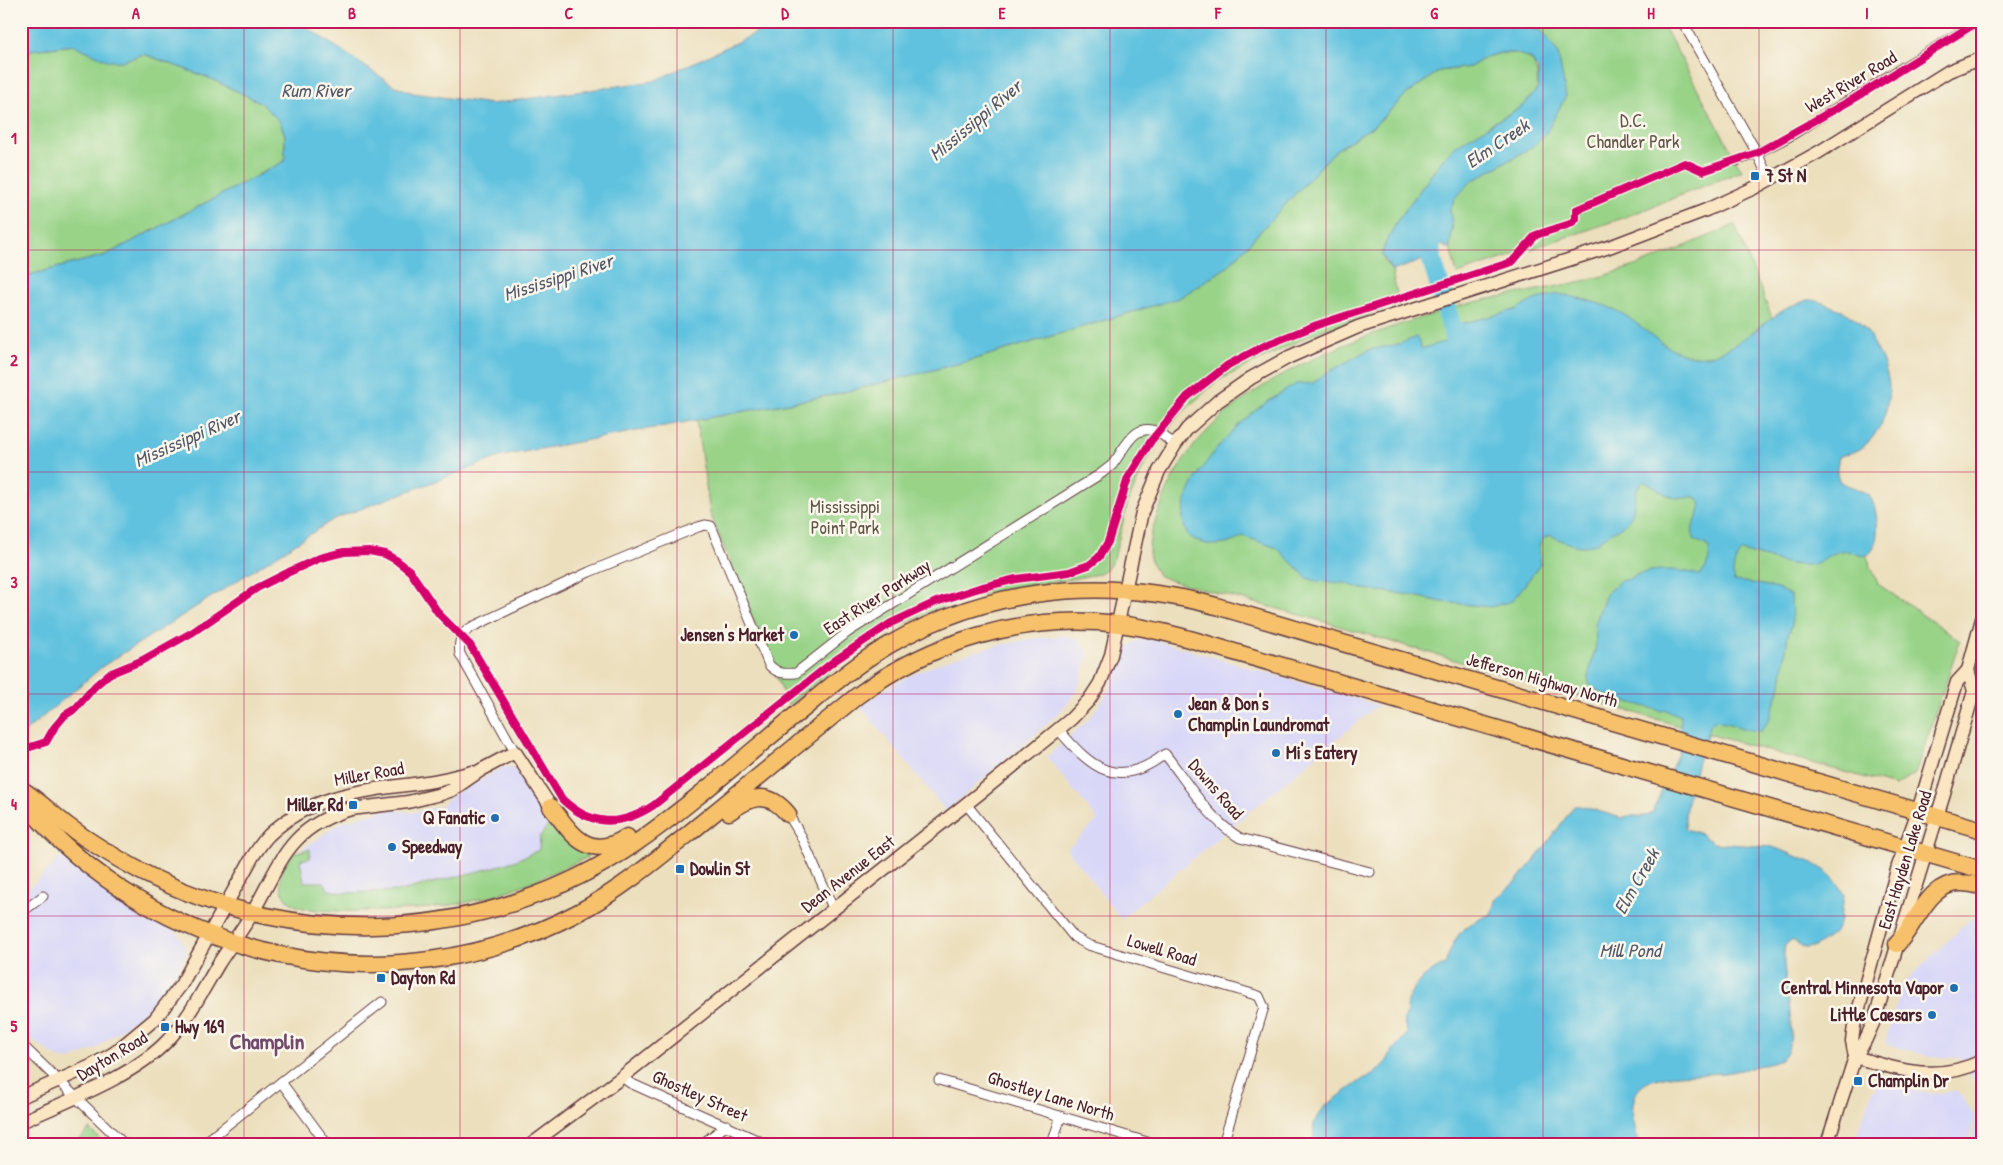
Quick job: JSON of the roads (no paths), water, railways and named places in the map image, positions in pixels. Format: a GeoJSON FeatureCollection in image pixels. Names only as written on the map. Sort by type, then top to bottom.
{"type":"FeatureCollection","features":[{"type":"Feature","properties":{"kind":"highway","name":"Jefferson Highway North"},"geometry":{"type":"LineString","coordinates":[[21,789],[68,826],[106,852],[144,873],[224,906],[316,924],[383,926],[461,917],[508,904],[550,889],[604,863],[666,821],[846,674],[877,653],[917,630],[990,602],[1035,593],[1087,589],[1126,589],[1170,595],[1216,606],[1708,748],[1982,830]]}},
{"type":"Feature","properties":{"kind":"highway"},"geometry":{"type":"LineString","coordinates":[[21,799],[50,831],[101,874],[156,910],[233,944],[287,957],[336,963],[393,964],[447,957],[498,946],[550,926],[600,900],[631,880],[857,696],[878,681],[913,661],[964,640],[1010,628],[1065,622],[1118,624],[1147,628],[1193,640],[1982,870]]}},
{"type":"Feature","properties":{"kind":"highway"},"geometry":{"type":"LineString","coordinates":[[551,807],[579,841],[598,848],[610,846],[639,829],[697,784],[724,773]]}},
{"type":"Feature","properties":{"kind":"highway"},"geometry":{"type":"LineString","coordinates":[[631,880],[661,868],[742,803],[752,799],[769,799],[782,806],[788,814]]}},
{"type":"Feature","properties":{"kind":"highway"},"geometry":{"type":"LineString","coordinates":[[1897,944],[1905,936],[1931,897],[1944,886],[1961,882],[1982,886]]}},
{"type":"Feature","properties":{"kind":"street"},"geometry":{"type":"LineString","coordinates":[[1682,21],[1757,153],[1769,180]]}},
{"type":"Feature","properties":{"kind":"street","name":"West River Road"},"geometry":{"type":"LineString","coordinates":[[1736,161],[1757,153],[1855,98],[1979,21]]}},
{"type":"Feature","properties":{"kind":"street"},"geometry":{"type":"LineString","coordinates":[[1126,589],[1142,512],[1159,471],[1175,445],[1212,405],[1251,378],[1289,357],[1338,334],[1645,234],[1706,210],[1769,180],[1819,152],[1924,85],[1980,57]]}},
{"type":"Feature","properties":{"kind":"street","name":"East River Parkway"},"geometry":{"type":"LineString","coordinates":[[515,752],[460,654],[461,636],[467,630],[484,621],[589,572],[705,525],[711,526],[769,666],[776,673],[796,673],[848,632],[1102,473],[1112,465],[1134,435],[1140,431],[1157,432],[1175,445]]}},
{"type":"Feature","properties":{"kind":"street","name":"Dean Avenue East"},"geometry":{"type":"LineString","coordinates":[[532,1144],[622,1077],[1071,719],[1089,700],[1100,683],[1112,655],[1126,589]]}},
{"type":"Feature","properties":{"kind":"street","name":"East Hayden Lake Road"},"geometry":{"type":"LineString","coordinates":[[1855,1057],[1852,1041],[1854,1026],[1889,896],[1904,847],[1918,811],[1957,682],[1968,670],[1982,620]]}},
{"type":"Feature","properties":{"kind":"street"},"geometry":{"type":"LineString","coordinates":[[1968,670],[1982,672]]}},
{"type":"Feature","properties":{"kind":"street","name":"East Hayden Lake Road"},"geometry":{"type":"LineString","coordinates":[[1827,1144],[1855,1057],[1874,1021],[1974,691],[1968,670]]}},
{"type":"Feature","properties":{"kind":"street","name":"Downs Road"},"geometry":{"type":"LineString","coordinates":[[1058,729],[1083,758],[1104,770],[1128,773],[1137,771],[1150,766],[1165,754],[1215,818],[1227,830],[1240,838],[1370,872]]}},
{"type":"Feature","properties":{"kind":"street"},"geometry":{"type":"LineString","coordinates":[[515,752],[551,807]]}},
{"type":"Feature","properties":{"kind":"street","name":"Miller Road"},"geometry":{"type":"LineString","coordinates":[[233,944],[286,852],[308,829],[351,809],[408,802],[452,790],[481,770],[515,752]]}},
{"type":"Feature","properties":{"kind":"street","name":"Miller Road"},"geometry":{"type":"LineString","coordinates":[[208,934],[253,856],[267,837],[286,821],[330,798],[352,792],[430,782],[481,770]]}},
{"type":"Feature","properties":{"kind":"street","name":"Lowell Road"},"geometry":{"type":"LineString","coordinates":[[966,804],[1074,937],[1088,945],[1259,996],[1264,1008],[1223,1144]]}},
{"type":"Feature","properties":{"kind":"street"},"geometry":{"type":"LineString","coordinates":[[788,814],[800,834],[833,908]]}},
{"type":"Feature","properties":{"kind":"street"},"geometry":{"type":"LineString","coordinates":[[21,913],[43,896]]}},
{"type":"Feature","properties":{"kind":"street","name":"Dayton Road"},"geometry":{"type":"LineString","coordinates":[[21,1097],[114,1053],[155,1019],[181,986],[208,934]]}},
{"type":"Feature","properties":{"kind":"street","name":"Dayton Road"},"geometry":{"type":"LineString","coordinates":[[21,1122],[77,1097],[147,1058],[167,1041],[185,1020],[233,944]]}},
{"type":"Feature","properties":{"kind":"street"},"geometry":{"type":"LineString","coordinates":[[203,1144],[382,1002]]}},
{"type":"Feature","properties":{"kind":"street"},"geometry":{"type":"LineString","coordinates":[[21,1044],[124,1144]]}},
{"type":"Feature","properties":{"kind":"street"},"geometry":{"type":"LineString","coordinates":[[1855,1057],[1906,1072],[1923,1074],[1958,1070],[1982,1061]]}},
{"type":"Feature","properties":{"kind":"street","name":"Ghostley Street"},"geometry":{"type":"LineString","coordinates":[[622,1077],[630,1083],[766,1144]]}},
{"type":"Feature","properties":{"kind":"street","name":"Ghostley Lane North"},"geometry":{"type":"LineString","coordinates":[[939,1080],[1154,1144]]}},
{"type":"Feature","properties":{"kind":"street"},"geometry":{"type":"LineString","coordinates":[[281,1082],[327,1144]]}},
{"type":"Feature","properties":{"kind":"street"},"geometry":{"type":"LineString","coordinates":[[1052,1144],[1061,1116]]}},
{"type":"Feature","properties":{"kind":"street"},"geometry":{"type":"LineString","coordinates":[[702,1144],[727,1125]]}},
{"type":"Feature","properties":{"kind":"water"},"geometry":{"type":"Polygon","coordinates":[[[21,21],[297,21],[393,85],[413,93],[491,104],[654,81],[782,21],[1490,21],[1542,31],[1558,53],[1566,96],[1546,133],[1532,147],[1472,181],[1455,198],[1450,209],[1452,228],[1450,247],[1446,248],[1439,245],[1436,250],[1437,255],[1392,271],[1382,255],[1385,244],[1398,220],[1443,159],[1457,145],[1524,105],[1538,88],[1538,69],[1531,59],[1516,53],[1500,53],[1486,57],[1470,67],[1439,71],[1408,93],[1375,125],[1336,150],[1227,267],[1179,298],[965,362],[832,395],[502,456],[334,519],[103,666],[21,735],[21,277],[106,255],[285,161],[285,135],[280,122],[260,102],[209,78],[144,54],[122,61],[109,61],[74,45],[21,51],[21,21]]]}},
{"type":"Feature","properties":{"kind":"water","name":"Mill Pond"},"geometry":{"type":"Polygon","coordinates":[[[1558,294],[1592,301],[1615,310],[1632,320],[1665,345],[1684,354],[1694,356],[1707,356],[1720,352],[1746,337],[1784,310],[1807,300],[1815,300],[1841,310],[1858,321],[1868,333],[1882,359],[1889,386],[1884,417],[1878,430],[1865,445],[1858,450],[1839,457],[1837,470],[1840,482],[1858,489],[1872,500],[1875,507],[1877,526],[1875,544],[1872,551],[1864,556],[1841,551],[1817,563],[1806,565],[1778,561],[1742,551],[1737,557],[1734,565],[1734,581],[1771,587],[1791,596],[1792,625],[1788,635],[1781,684],[1769,720],[1761,731],[1749,730],[1714,721],[1709,727],[1689,794],[1685,820],[1686,829],[1701,834],[1713,843],[1773,847],[1813,863],[1826,871],[1837,882],[1844,895],[1841,919],[1835,932],[1815,947],[1805,948],[1792,940],[1785,945],[1785,972],[1791,1032],[1785,1055],[1780,1060],[1772,1063],[1736,1071],[1687,1074],[1659,1078],[1648,1082],[1639,1089],[1633,1105],[1638,1144],[1313,1144],[1314,1124],[1324,1107],[1363,1079],[1374,1074],[1385,1064],[1393,1050],[1408,1033],[1405,1024],[1407,1003],[1416,985],[1427,975],[1445,965],[1452,946],[1460,933],[1473,923],[1491,914],[1496,898],[1528,868],[1574,806],[1581,806],[1621,818],[1646,816],[1652,813],[1679,751],[1681,716],[1666,710],[1661,711],[1604,694],[1589,684],[1588,677],[1596,646],[1595,624],[1606,594],[1621,580],[1646,572],[1661,570],[1685,571],[1699,575],[1708,563],[1709,547],[1694,539],[1693,527],[1700,506],[1698,499],[1692,497],[1672,497],[1643,482],[1637,490],[1632,515],[1623,525],[1593,545],[1574,545],[1550,535],[1544,538],[1539,544],[1540,565],[1512,601],[1491,607],[1442,602],[1410,595],[1363,589],[1344,583],[1316,581],[1307,578],[1277,548],[1243,536],[1230,543],[1215,545],[1200,542],[1187,534],[1183,520],[1185,503],[1198,475],[1229,435],[1260,407],[1296,384],[1313,383],[1323,375],[1368,350],[1399,344],[1417,337],[1421,349],[1463,336],[1460,324],[1515,310],[1534,300],[1558,294]]]}},
{"type":"Feature","properties":{"kind":"waterway","name":"Elm Creek"},"geometry":{"type":"LineString","coordinates":[[1430,232],[1431,257],[1459,352],[1466,361]]}},
{"type":"Feature","properties":{"kind":"place","name":"7 St N"},"geometry":{"type":"Point","coordinates":[1755,176]}},
{"type":"Feature","properties":{"kind":"place","name":"Jensen's Market"},"geometry":{"type":"Point","coordinates":[794,635]}},
{"type":"Feature","properties":{"kind":"place","name":"Jean & Don's Champlin Laundromat"},"geometry":{"type":"Point","coordinates":[1178,714]}},
{"type":"Feature","properties":{"kind":"place","name":"Mi's Eatery"},"geometry":{"type":"Point","coordinates":[1276,753]}},
{"type":"Feature","properties":{"kind":"place","name":"Miller Rd"},"geometry":{"type":"Point","coordinates":[353,805]}},
{"type":"Feature","properties":{"kind":"place","name":"Q Fanatic"},"geometry":{"type":"Point","coordinates":[495,818]}},
{"type":"Feature","properties":{"kind":"place","name":"Speedway"},"geometry":{"type":"Point","coordinates":[392,847]}},
{"type":"Feature","properties":{"kind":"place","name":"Dowlin St"},"geometry":{"type":"Point","coordinates":[680,869]}},
{"type":"Feature","properties":{"kind":"place","name":"Dayton Rd"},"geometry":{"type":"Point","coordinates":[381,978]}},
{"type":"Feature","properties":{"kind":"place","name":"Central Minnesota Vapor"},"geometry":{"type":"Point","coordinates":[1954,988]}},
{"type":"Feature","properties":{"kind":"place","name":"Little Caesars"},"geometry":{"type":"Point","coordinates":[1932,1015]}},
{"type":"Feature","properties":{"kind":"place","name":"Hwy 169"},"geometry":{"type":"Point","coordinates":[165,1027]}},
{"type":"Feature","properties":{"kind":"place","name":"Champlin Dr"},"geometry":{"type":"Point","coordinates":[1858,1081]}},
{"type":"Feature","properties":{"kind":"district","name":"Champlin"},"geometry":{"type":"Point","coordinates":[267,1041]}},
{"type":"Feature","properties":{"kind":"water label","name":"Rum River"},"geometry":{"type":"Point","coordinates":[316,90]}},
{"type":"Feature","properties":{"kind":"water label","name":"Mississippi River"},"geometry":{"type":"Point","coordinates":[975,120]}},
{"type":"Feature","properties":{"kind":"water label","name":"Mississippi River"},"geometry":{"type":"Point","coordinates":[558,277]}},
{"type":"Feature","properties":{"kind":"water label","name":"Mississippi River"},"geometry":{"type":"Point","coordinates":[187,438]}},
{"type":"Feature","properties":{"kind":"park label","name":"D.C. Chandler Park"},"geometry":{"type":"Point","coordinates":[1633,131]}},
{"type":"Feature","properties":{"kind":"park label","name":"Mississippi Point Park"},"geometry":{"type":"Point","coordinates":[845,517]}}]}
